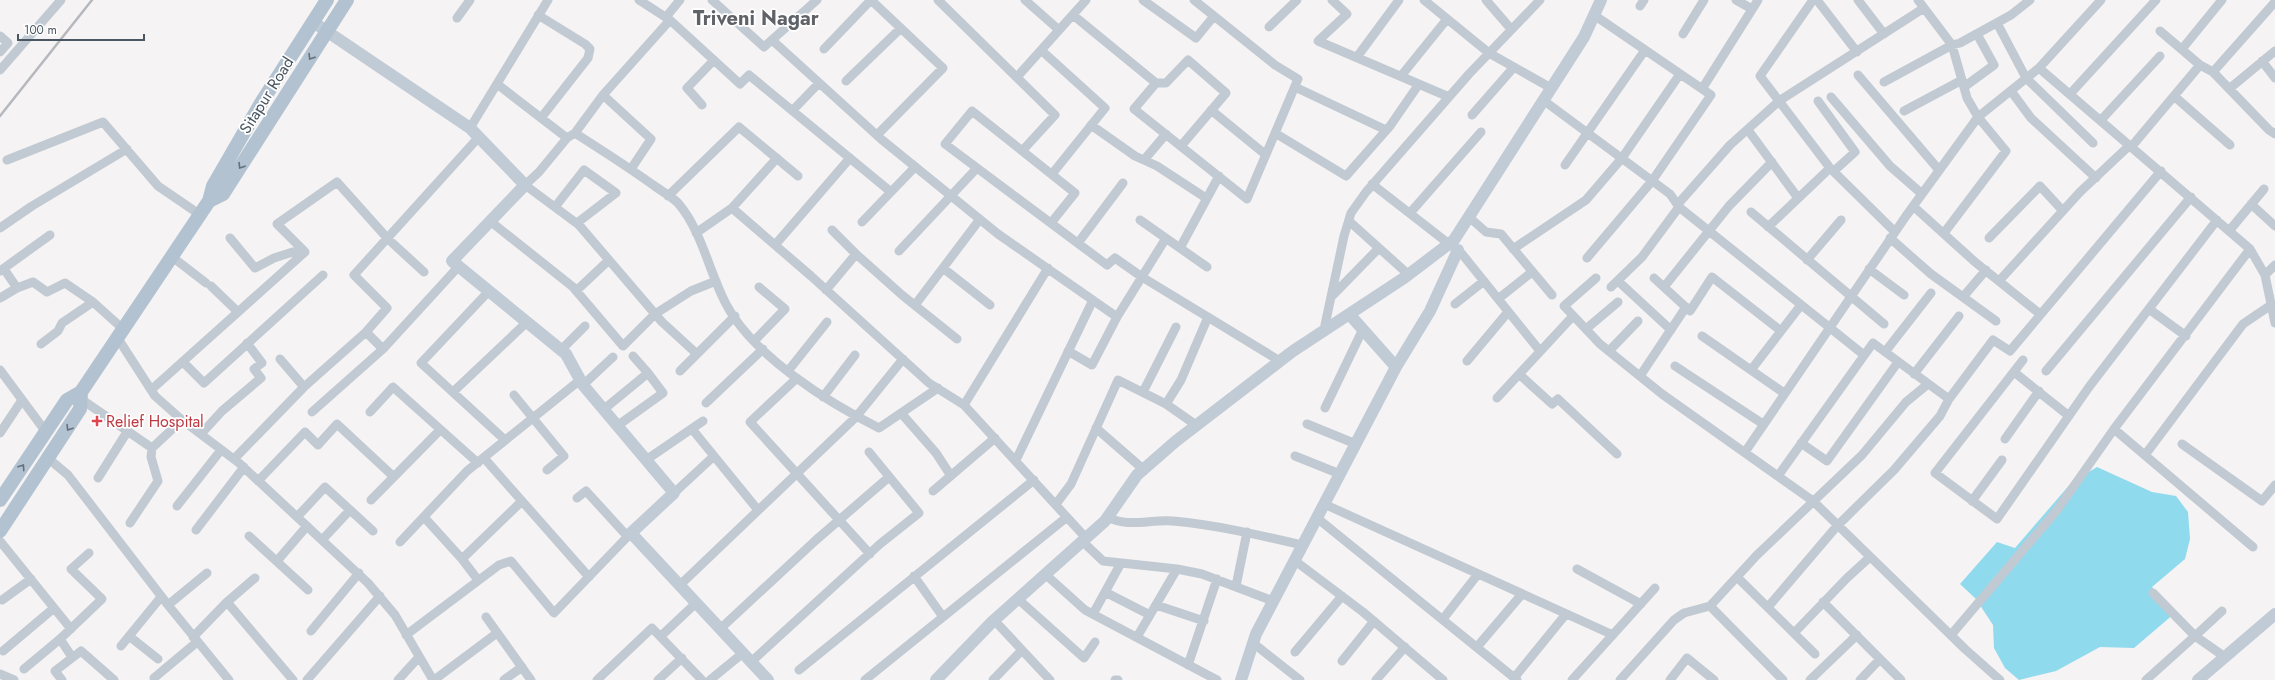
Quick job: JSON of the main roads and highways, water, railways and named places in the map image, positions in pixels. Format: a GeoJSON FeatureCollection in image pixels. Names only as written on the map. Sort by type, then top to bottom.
{"type":"FeatureCollection","features":[{"type":"Feature","properties":{"kind":"main road","name":"Sitapur Road"},"geometry":{"type":"LineString","coordinates":[[0,531],[49,459],[80,409],[81,396],[120,333],[198,214],[209,201],[217,179],[261,103],[327,0]]}},
{"type":"Feature","properties":{"kind":"main road","name":"Sitapur Road"},"geometry":{"type":"LineString","coordinates":[[209,201],[223,194],[347,0]]}},
{"type":"Feature","properties":{"kind":"main road","name":"Sitapur Road"},"geometry":{"type":"LineString","coordinates":[[0,500],[67,400],[81,396]]}},
{"type":"Feature","properties":{"kind":"water"},"geometry":{"type":"Polygon","coordinates":[[[2097,467],[2152,492],[2176,496],[2188,512],[2190,539],[2185,559],[2152,587],[2175,613],[2134,648],[2100,647],[2056,671],[2019,680],[2005,668],[1994,648],[1993,625],[1976,599],[1960,584],[1997,542],[2015,548],[2072,482],[2097,467]]]}},
{"type":"Feature","properties":{"kind":"railway"},"geometry":{"type":"LineString","coordinates":[[0,116],[92,0]]}},
{"type":"Feature","properties":{"kind":"place","name":"Relief Hospital"},"geometry":{"type":"Point","coordinates":[97,421]}},
{"type":"Feature","properties":{"kind":"district","name":"Triveni Nagar"},"geometry":{"type":"Point","coordinates":[756,18]}}]}
